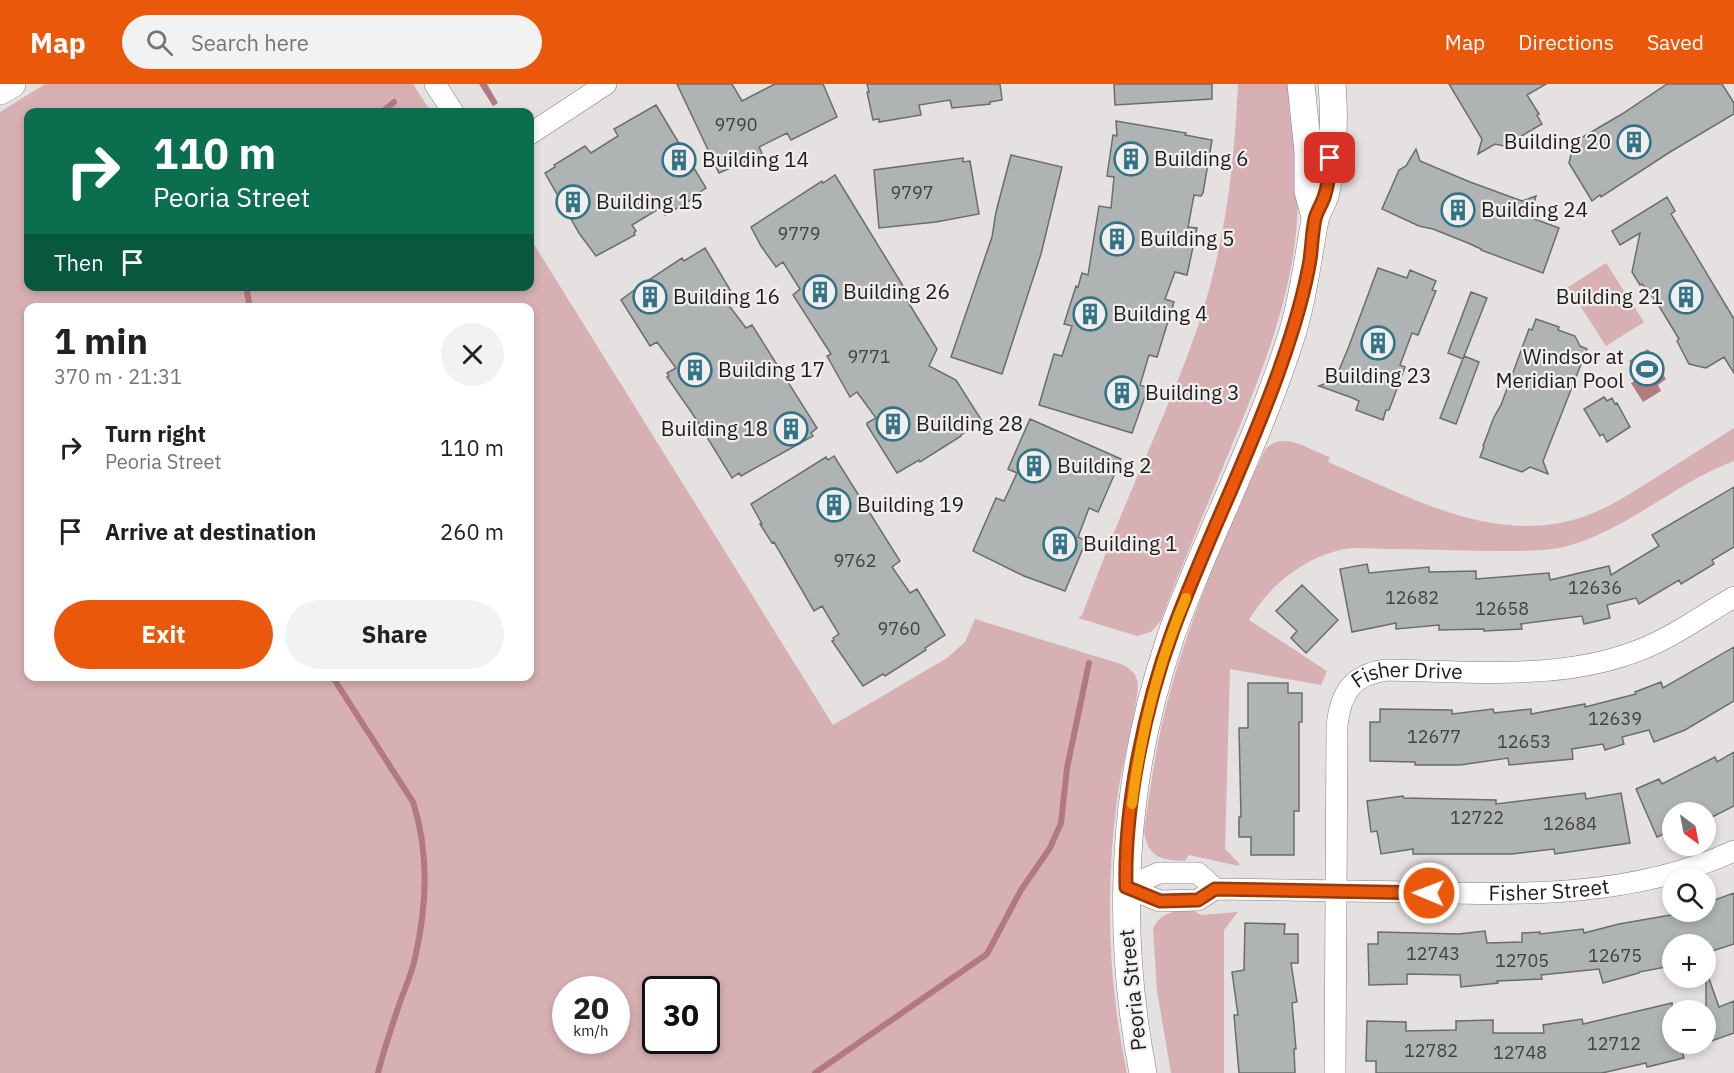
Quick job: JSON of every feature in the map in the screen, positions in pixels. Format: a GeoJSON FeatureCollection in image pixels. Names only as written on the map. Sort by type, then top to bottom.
{"type":"FeatureCollection","features":[{"type":"Feature","properties":{"kind":"main road"},"geometry":{"type":"LineString","coordinates":[[0,92],[12,84]]}},
{"type":"Feature","properties":{"kind":"main road","name":"Peoria Street"},"geometry":{"type":"LineString","coordinates":[[1301,84],[1308,152],[1308,191],[1315,217]]}},
{"type":"Feature","properties":{"kind":"main road","name":"Peoria Street"},"geometry":{"type":"LineString","coordinates":[[1143,1073],[1130,988],[1126,887],[1134,792],[1146,726],[1178,616],[1280,367],[1302,297],[1315,217],[1325,195],[1329,172],[1333,119],[1332,84]]}},
{"type":"Feature","properties":{"kind":"street"},"geometry":{"type":"LineString","coordinates":[[435,84],[450,108]]}},
{"type":"Feature","properties":{"kind":"street"},"geometry":{"type":"LineString","coordinates":[[534,131],[606,84]]}},
{"type":"Feature","properties":{"kind":"street","name":"Fisher Drive"},"geometry":{"type":"LineString","coordinates":[[1335,1073],[1337,725],[1341,702],[1348,689],[1358,679],[1386,670],[1528,672],[1591,665],[1655,643],[1734,597]]}},
{"type":"Feature","properties":{"kind":"street","name":"Fisher Street"},"geometry":{"type":"LineString","coordinates":[[1126,887],[1160,901],[1198,900],[1215,889],[1514,894],[1582,891],[1675,872],[1734,851]]}},
{"type":"Feature","properties":{"kind":"shaded area"},"geometry":{"type":"Polygon","coordinates":[[[45,84],[413,84],[428,108],[24,108],[24,291],[534,291],[534,244],[833,725],[947,658],[965,642],[975,619],[1121,664],[1131,670],[1136,676],[1138,687],[1117,800],[1110,902],[1112,971],[1127,1073],[0,1073],[0,112],[45,84]]]}},
{"type":"Feature","properties":{"kind":"shaded area"},"geometry":{"type":"Polygon","coordinates":[[[479,84],[487,84],[498,103],[493,106],[479,84]]]}},
{"type":"Feature","properties":{"kind":"shaded area"},"geometry":{"type":"Polygon","coordinates":[[[1238,84],[1290,84],[1298,202],[1290,271],[1276,327],[1257,382],[1160,622],[1151,632],[1137,636],[1078,618],[1082,615],[1123,510],[1180,376],[1206,300],[1219,250],[1227,203],[1238,84]]]}},
{"type":"Feature","properties":{"kind":"shaded area"},"geometry":{"type":"Polygon","coordinates":[[[1606,263],[1644,322],[1606,346],[1568,287],[1606,263]]]}},
{"type":"Feature","properties":{"kind":"shaded area","name":"Windsor at Meridian Pool"},"geometry":{"type":"Polygon","coordinates":[[[1648,349],[1666,379],[1658,385],[1661,391],[1643,402],[1631,383],[1640,378],[1629,361],[1648,349]]]}},
{"type":"Feature","properties":{"kind":"shaded area"},"geometry":{"type":"Polygon","coordinates":[[[1734,428],[1734,461],[1691,482],[1610,529],[1564,547],[1512,551],[1350,548],[1316,558],[1290,574],[1277,584],[1249,620],[1327,671],[1321,685],[1230,669],[1225,849],[1239,863],[1239,866],[1189,855],[1185,861],[1169,860],[1152,852],[1144,831],[1165,709],[1179,661],[1212,569],[1265,450],[1272,444],[1288,441],[1305,446],[1330,457],[1328,462],[1424,504],[1457,515],[1491,523],[1524,526],[1559,523],[1593,513],[1615,503],[1734,428]]]}},
{"type":"Feature","properties":{"kind":"shaded area"},"geometry":{"type":"Polygon","coordinates":[[[1193,910],[1201,915],[1238,912],[1224,930],[1224,1073],[1171,1073],[1157,991],[1153,929],[1164,915],[1193,910]]]}},
{"type":"Feature","properties":{"kind":"building"},"geometry":{"type":"Polygon","coordinates":[[[677,84],[732,84],[742,101],[775,84],[823,84],[837,117],[791,140],[787,133],[759,147],[762,153],[758,156],[719,173],[677,84]]]}},
{"type":"Feature","properties":{"kind":"building"},"geometry":{"type":"Polygon","coordinates":[[[867,84],[1000,84],[1002,100],[990,102],[990,104],[952,108],[950,100],[919,105],[921,115],[879,122],[879,119],[873,120],[867,84]]]}},
{"type":"Feature","properties":{"kind":"building"},"geometry":{"type":"Polygon","coordinates":[[[1114,84],[1212,84],[1212,99],[1115,105],[1114,84]]]}},
{"type":"Feature","properties":{"kind":"building"},"geometry":{"type":"Polygon","coordinates":[[[1449,84],[1546,84],[1527,95],[1539,114],[1537,115],[1542,124],[1504,146],[1495,144],[1478,154],[1482,139],[1449,84]]]}},
{"type":"Feature","properties":{"kind":"building","name":"Building 20"},"geometry":{"type":"Polygon","coordinates":[[[1667,84],[1722,84],[1734,103],[1734,114],[1592,201],[1569,163],[1571,154],[1564,139],[1576,141],[1667,84]]]}},
{"type":"Feature","properties":{"kind":"building"},"geometry":{"type":"Polygon","coordinates":[[[656,105],[706,188],[697,194],[698,196],[665,215],[660,208],[632,225],[636,231],[635,235],[596,256],[579,233],[545,173],[585,146],[591,153],[618,136],[614,129],[656,105]]]}},
{"type":"Feature","properties":{"kind":"building"},"geometry":{"type":"Polygon","coordinates":[[[1116,121],[1186,133],[1185,135],[1212,140],[1203,193],[1201,196],[1194,195],[1188,227],[1197,228],[1187,275],[1175,272],[1165,299],[1174,302],[1157,357],[1149,355],[1140,385],[1148,388],[1132,433],[1039,405],[1054,354],[1062,356],[1072,326],[1064,324],[1076,286],[1078,287],[1082,273],[1088,275],[1099,206],[1111,208],[1114,177],[1107,176],[1113,135],[1117,136],[1116,121]]]}},
{"type":"Feature","properties":{"kind":"building","name":"Building 24"},"geometry":{"type":"Polygon","coordinates":[[[1416,149],[1420,161],[1470,182],[1522,201],[1536,196],[1529,217],[1559,228],[1543,273],[1433,229],[1419,226],[1382,209],[1399,170],[1406,166],[1416,149]]]}},
{"type":"Feature","properties":{"kind":"building"},"geometry":{"type":"Polygon","coordinates":[[[1011,155],[1062,167],[1041,254],[1002,374],[951,357],[992,237],[1011,155]]]}},
{"type":"Feature","properties":{"kind":"building"},"geometry":{"type":"Polygon","coordinates":[[[963,158],[963,162],[970,161],[979,214],[936,222],[879,228],[874,170],[963,158]]]}},
{"type":"Feature","properties":{"kind":"building"},"geometry":{"type":"Polygon","coordinates":[[[835,175],[903,286],[900,289],[937,349],[929,366],[956,380],[982,421],[920,462],[919,460],[897,473],[867,425],[876,418],[857,392],[850,397],[827,356],[831,354],[793,295],[800,289],[783,262],[776,267],[751,227],[835,175]]]}},
{"type":"Feature","properties":{"kind":"building","name":"Building 21"},"geometry":{"type":"Polygon","coordinates":[[[1667,197],[1675,211],[1671,214],[1734,319],[1734,373],[1724,357],[1706,368],[1689,364],[1677,341],[1679,339],[1656,301],[1642,284],[1640,285],[1632,272],[1640,233],[1620,245],[1612,231],[1667,197]]]}},
{"type":"Feature","properties":{"kind":"building"},"geometry":{"type":"Polygon","coordinates":[[[705,248],[735,298],[727,303],[746,328],[752,325],[817,428],[811,433],[813,436],[741,476],[739,473],[732,478],[667,377],[669,376],[667,373],[676,368],[657,342],[650,346],[621,300],[682,258],[684,261],[705,248]]]}},
{"type":"Feature","properties":{"kind":"building","name":"Building 23"},"geometry":{"type":"Polygon","coordinates":[[[1378,268],[1407,278],[1410,270],[1436,281],[1432,290],[1436,291],[1418,335],[1412,333],[1400,365],[1405,367],[1383,420],[1356,410],[1359,401],[1319,386],[1335,380],[1378,268]]]}},
{"type":"Feature","properties":{"kind":"building"},"geometry":{"type":"Polygon","coordinates":[[[1471,292],[1487,298],[1463,359],[1448,353],[1471,292]]]}},
{"type":"Feature","properties":{"kind":"building"},"geometry":{"type":"Polygon","coordinates":[[[1536,319],[1559,327],[1558,330],[1575,336],[1580,346],[1587,349],[1543,461],[1548,474],[1530,467],[1522,472],[1480,457],[1529,329],[1532,330],[1536,319]]]}},
{"type":"Feature","properties":{"kind":"building"},"geometry":{"type":"Polygon","coordinates":[[[1464,356],[1479,362],[1456,424],[1440,418],[1464,356]]]}},
{"type":"Feature","properties":{"kind":"building"},"geometry":{"type":"Polygon","coordinates":[[[1604,397],[1607,401],[1612,398],[1615,404],[1617,403],[1630,427],[1607,442],[1603,434],[1600,436],[1584,409],[1604,397]]]}},
{"type":"Feature","properties":{"kind":"building"},"geometry":{"type":"Polygon","coordinates":[[[1030,419],[1121,459],[1098,512],[1089,508],[1078,537],[1086,541],[1065,591],[1024,576],[973,551],[996,498],[1004,501],[1017,473],[1008,469],[1030,419]]]}},
{"type":"Feature","properties":{"kind":"building"},"geometry":{"type":"Polygon","coordinates":[[[834,456],[900,561],[892,567],[910,593],[917,589],[945,635],[885,676],[883,674],[863,686],[832,641],[839,634],[822,606],[814,611],[774,542],[772,543],[760,524],[762,524],[751,504],[826,457],[828,460],[834,456]]]}},
{"type":"Feature","properties":{"kind":"building"},"geometry":{"type":"Polygon","coordinates":[[[1734,487],[1734,547],[1712,560],[1714,564],[1681,584],[1679,580],[1639,604],[1636,598],[1607,605],[1610,618],[1584,624],[1582,616],[1521,624],[1522,629],[1484,631],[1484,629],[1439,630],[1439,625],[1396,629],[1396,623],[1352,632],[1340,569],[1367,564],[1369,573],[1429,567],[1429,572],[1476,571],[1476,579],[1549,573],[1550,580],[1609,566],[1611,575],[1659,546],[1652,535],[1734,487]]]}},
{"type":"Feature","properties":{"kind":"building"},"geometry":{"type":"Polygon","coordinates":[[[1302,585],[1338,620],[1306,653],[1291,638],[1297,631],[1276,611],[1302,585]]]}},
{"type":"Feature","properties":{"kind":"building"},"geometry":{"type":"Polygon","coordinates":[[[1734,647],[1734,701],[1685,730],[1654,742],[1649,730],[1622,737],[1624,744],[1605,750],[1603,744],[1572,749],[1573,759],[1509,765],[1508,758],[1460,765],[1415,765],[1415,762],[1370,761],[1370,722],[1380,722],[1380,709],[1452,710],[1452,714],[1493,709],[1494,713],[1531,709],[1531,714],[1585,704],[1585,707],[1636,694],[1635,692],[1661,682],[1663,688],[1734,647]]]}},
{"type":"Feature","properties":{"kind":"building"},"geometry":{"type":"Polygon","coordinates":[[[1248,683],[1288,683],[1288,693],[1302,693],[1302,722],[1299,722],[1299,811],[1294,811],[1294,855],[1251,855],[1251,837],[1239,837],[1239,817],[1241,817],[1239,728],[1248,728],[1248,683]]]}},
{"type":"Feature","properties":{"kind":"building"},"geometry":{"type":"Polygon","coordinates":[[[1734,752],[1734,806],[1716,815],[1716,802],[1662,802],[1662,835],[1657,837],[1636,789],[1659,779],[1662,784],[1715,757],[1717,762],[1734,752]]]}},
{"type":"Feature","properties":{"kind":"building"},"geometry":{"type":"Polygon","coordinates":[[[1585,793],[1586,799],[1621,793],[1630,843],[1555,854],[1554,849],[1512,854],[1413,854],[1413,849],[1381,854],[1377,831],[1371,832],[1367,801],[1403,796],[1404,798],[1496,800],[1496,804],[1585,793]]]}},
{"type":"Feature","properties":{"kind":"building"},"geometry":{"type":"Polygon","coordinates":[[[1734,893],[1734,944],[1716,950],[1716,934],[1662,934],[1662,968],[1603,983],[1599,969],[1541,975],[1542,979],[1497,981],[1498,983],[1461,987],[1460,975],[1407,974],[1407,984],[1369,985],[1368,944],[1378,944],[1378,932],[1459,934],[1485,931],[1487,943],[1522,942],[1522,933],[1540,932],[1540,934],[1583,929],[1584,933],[1662,917],[1662,922],[1716,922],[1716,899],[1734,893]]]}},
{"type":"Feature","properties":{"kind":"building"},"geometry":{"type":"Polygon","coordinates":[[[1245,923],[1285,924],[1284,934],[1298,934],[1298,963],[1291,963],[1297,1002],[1292,1003],[1296,1049],[1294,1049],[1295,1073],[1239,1073],[1234,1015],[1238,1015],[1232,972],[1244,970],[1245,923]]]}},
{"type":"Feature","properties":{"kind":"building"},"geometry":{"type":"Polygon","coordinates":[[[1706,988],[1712,988],[1719,1007],[1734,1001],[1734,1033],[1716,1039],[1716,1000],[1706,1000],[1706,988]]]}},
{"type":"Feature","properties":{"kind":"building"},"geometry":{"type":"Polygon","coordinates":[[[1662,1005],[1662,1054],[1683,1054],[1684,1058],[1647,1067],[1646,1063],[1602,1073],[1376,1073],[1376,1061],[1366,1061],[1367,1021],[1406,1022],[1406,1031],[1456,1030],[1456,1021],[1493,1020],[1493,1033],[1544,1033],[1543,1025],[1582,1019],[1583,1024],[1662,1005]]]}},
{"type":"Feature","properties":{"kind":"waterway"},"geometry":{"type":"LineString","coordinates":[[387,108],[394,102]]}},
{"type":"Feature","properties":{"kind":"waterway"},"geometry":{"type":"LineString","coordinates":[[247,291],[249,303]]}},
{"type":"Feature","properties":{"kind":"waterway"},"geometry":{"type":"LineString","coordinates":[[815,1073],[987,954],[1021,890],[1050,848],[1061,823],[1067,768],[1089,663]]}},
{"type":"Feature","properties":{"kind":"waterway"},"geometry":{"type":"LineString","coordinates":[[335,681],[413,802],[422,841],[425,880],[419,938],[412,969],[378,1073]]}},
{"type":"Feature","properties":{"kind":"slow traffic"},"geometry":{"type":"LineString","coordinates":[[1132,804],[1147,720],[1169,642],[1186,598]]}},
{"type":"Feature","properties":{"kind":"place","name":"Building 20"},"geometry":{"type":"Point","coordinates":[1634,142]}},
{"type":"Feature","properties":{"kind":"place","name":"Building 6"},"geometry":{"type":"Point","coordinates":[1131,159]}},
{"type":"Feature","properties":{"kind":"place","name":"Building 14"},"geometry":{"type":"Point","coordinates":[679,160]}},
{"type":"Feature","properties":{"kind":"place","name":"Building 15"},"geometry":{"type":"Point","coordinates":[573,202]}},
{"type":"Feature","properties":{"kind":"place","name":"Building 24"},"geometry":{"type":"Point","coordinates":[1458,210]}},
{"type":"Feature","properties":{"kind":"place","name":"Building 5"},"geometry":{"type":"Point","coordinates":[1117,239]}},
{"type":"Feature","properties":{"kind":"place","name":"Building 26"},"geometry":{"type":"Point","coordinates":[820,292]}},
{"type":"Feature","properties":{"kind":"place","name":"Building 16"},"geometry":{"type":"Point","coordinates":[650,297]}},
{"type":"Feature","properties":{"kind":"place","name":"Building 21"},"geometry":{"type":"Point","coordinates":[1686,297]}},
{"type":"Feature","properties":{"kind":"place","name":"Building 4"},"geometry":{"type":"Point","coordinates":[1090,314]}},
{"type":"Feature","properties":{"kind":"place","name":"Building 23"},"geometry":{"type":"Point","coordinates":[1378,343]}},
{"type":"Feature","properties":{"kind":"place","name":"Windsor at Meridian Pool"},"geometry":{"type":"Point","coordinates":[1647,369]}},
{"type":"Feature","properties":{"kind":"place","name":"Building 17"},"geometry":{"type":"Point","coordinates":[695,370]}},
{"type":"Feature","properties":{"kind":"place","name":"Building 3"},"geometry":{"type":"Point","coordinates":[1122,393]}},
{"type":"Feature","properties":{"kind":"place","name":"Building 28"},"geometry":{"type":"Point","coordinates":[893,424]}},
{"type":"Feature","properties":{"kind":"place","name":"Building 18"},"geometry":{"type":"Point","coordinates":[791,429]}},
{"type":"Feature","properties":{"kind":"place","name":"Building 2"},"geometry":{"type":"Point","coordinates":[1034,466]}},
{"type":"Feature","properties":{"kind":"place","name":"Building 19"},"geometry":{"type":"Point","coordinates":[834,505]}},
{"type":"Feature","properties":{"kind":"place","name":"Building 1"},"geometry":{"type":"Point","coordinates":[1060,544]}},
{"type":"Feature","properties":{"kind":"route"},"geometry":{"type":"LineString","coordinates":[[1330,158],[1325,195],[1315,217],[1302,297],[1287,349],[1178,616],[1158,679],[1138,762],[1129,829],[1126,887],[1160,901],[1198,900],[1215,889],[1429,893]]}}]}
